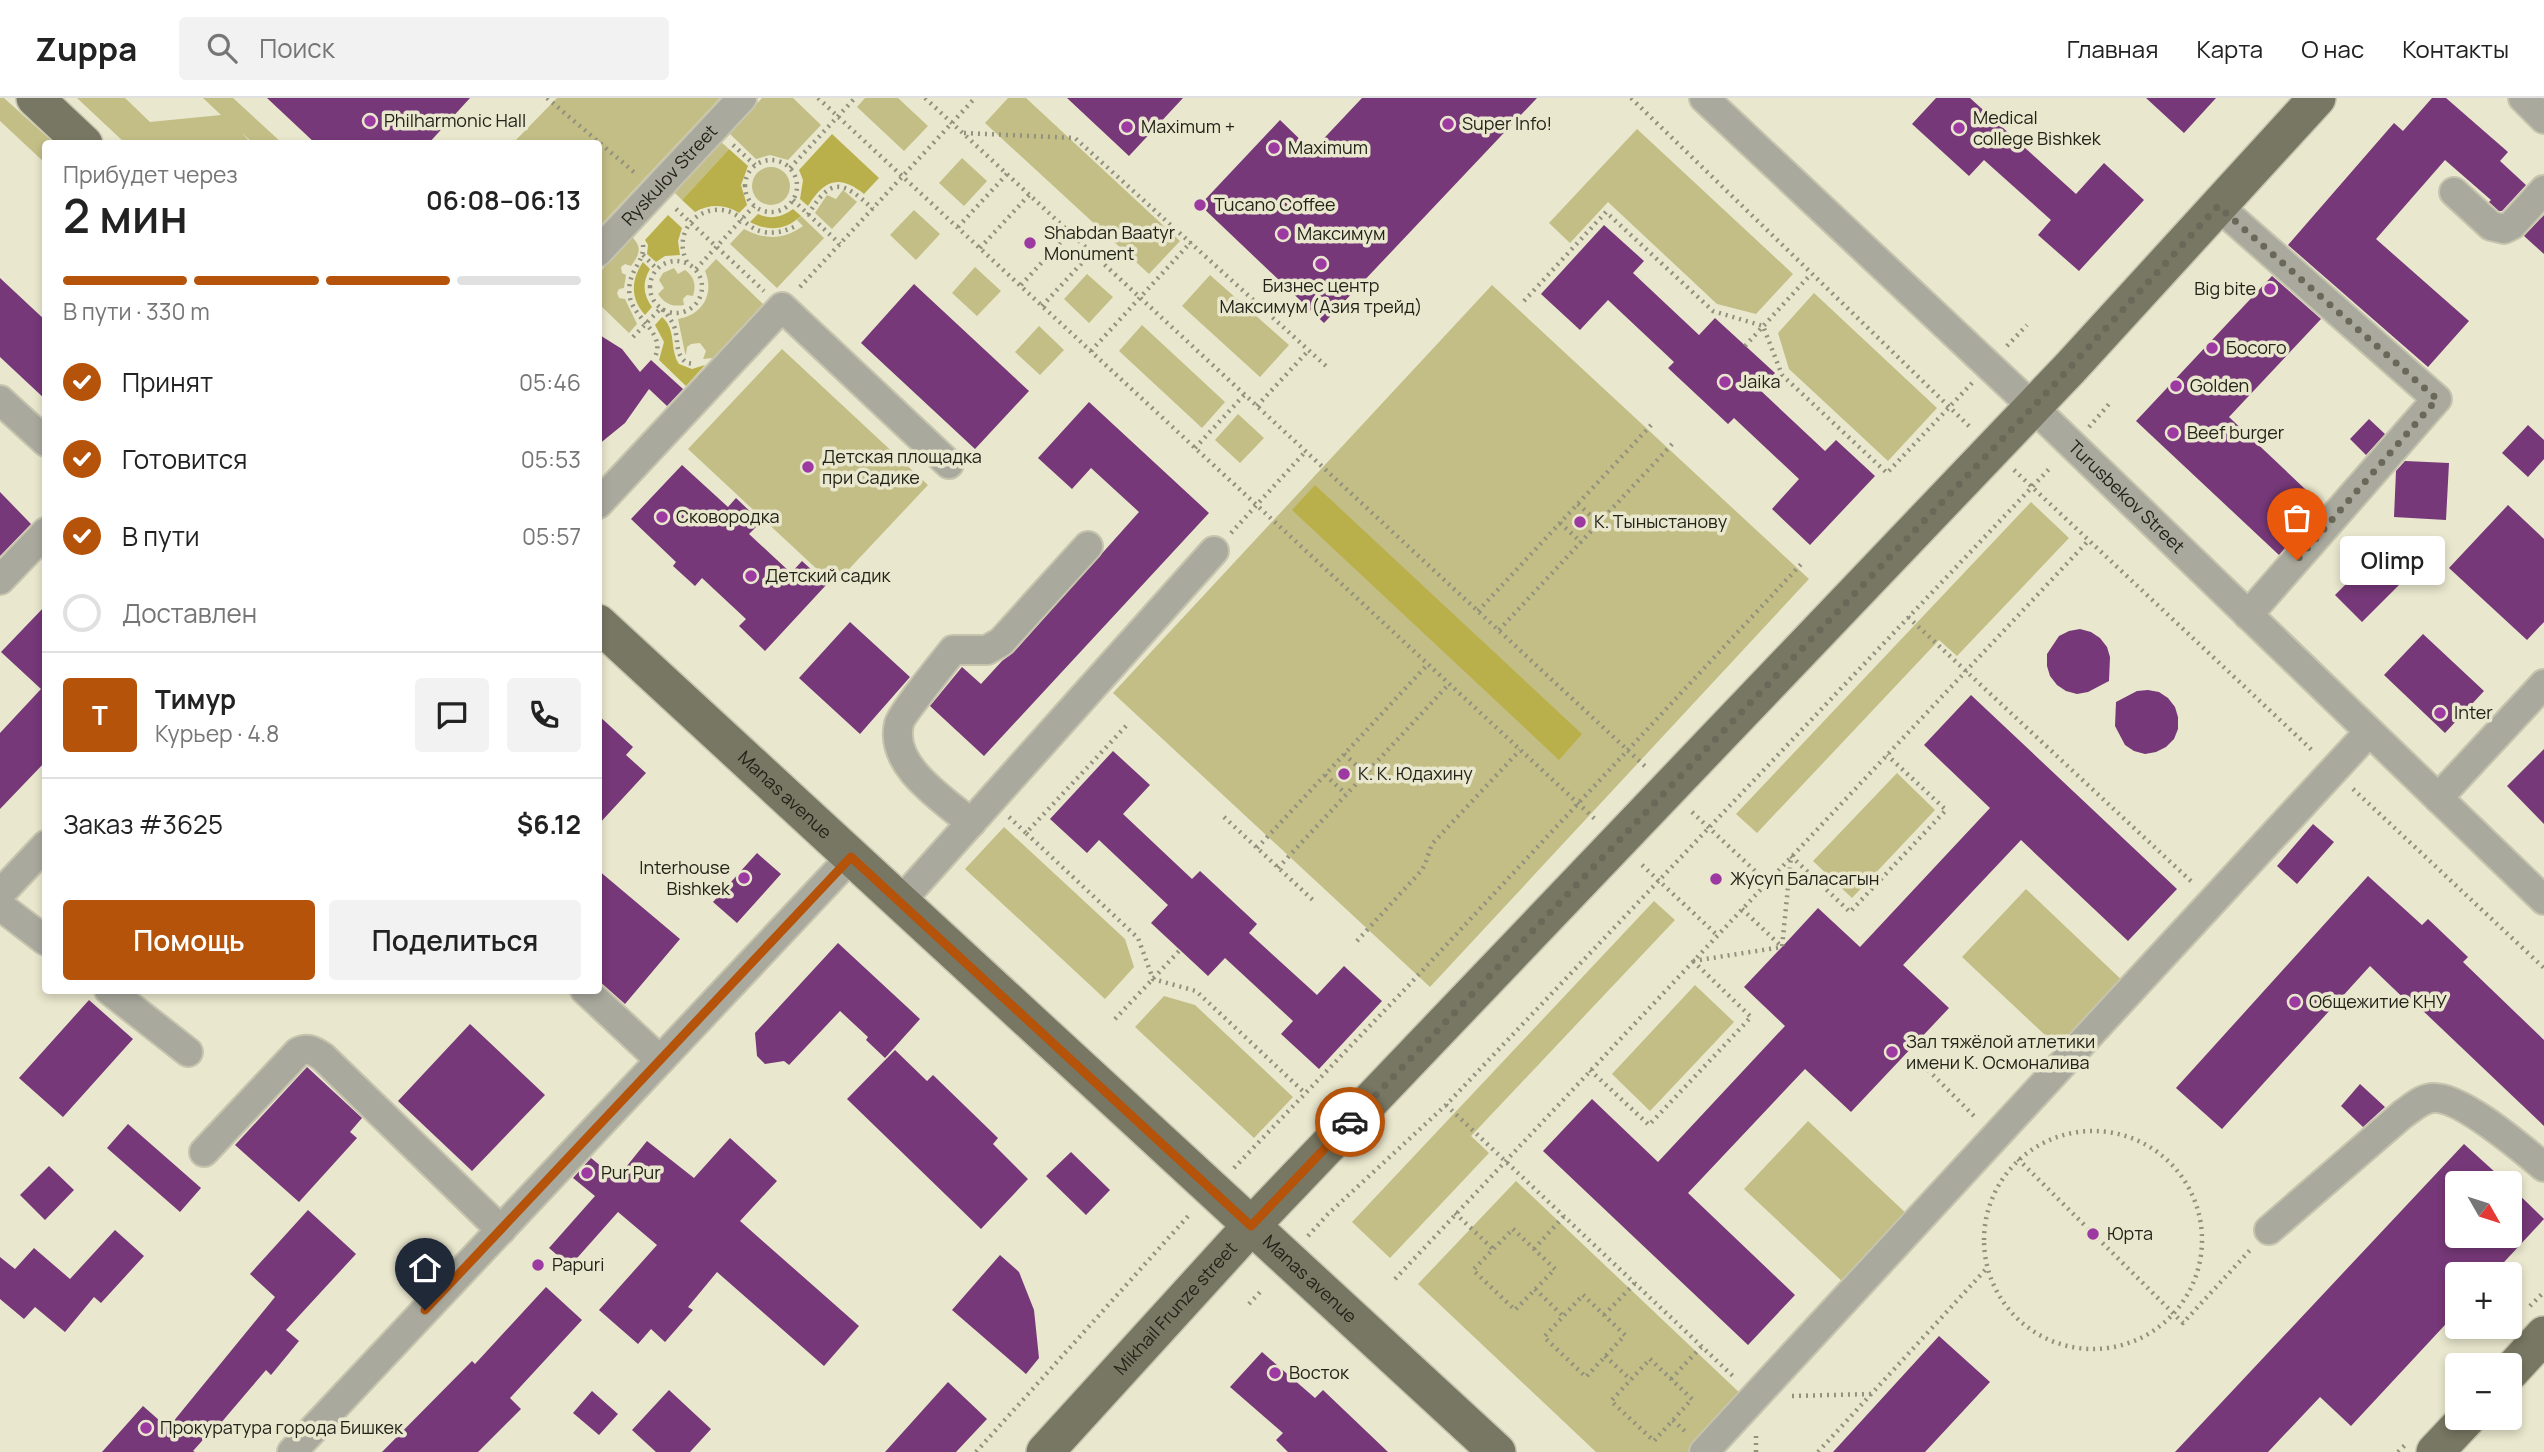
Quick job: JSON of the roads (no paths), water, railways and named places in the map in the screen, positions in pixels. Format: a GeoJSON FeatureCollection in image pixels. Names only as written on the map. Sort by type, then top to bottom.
{"type":"FeatureCollection","features":[{"type":"Feature","properties":{"kind":"main road"},"geometry":{"type":"LineString","coordinates":[[35,98],[80,140]]}},
{"type":"Feature","properties":{"kind":"main road","name":"Mikhail Frunze street"},"geometry":{"type":"LineString","coordinates":[[1045,1452],[1251,1226],[2033,407],[2317,98]]}},
{"type":"Feature","properties":{"kind":"main road","name":"Manas avenue"},"geometry":{"type":"LineString","coordinates":[[602,627],[1497,1452]]}},
{"type":"Feature","properties":{"kind":"main road"},"geometry":{"type":"LineString","coordinates":[[2522,1359],[2544,1335]]}},
{"type":"Feature","properties":{"kind":"main road"},"geometry":{"type":"LineString","coordinates":[[2435,1452],[2456,1430]]}},
{"type":"Feature","properties":{"kind":"street","name":"Ryskulov Street"},"geometry":{"type":"LineString","coordinates":[[602,248],[742,98]]}},
{"type":"Feature","properties":{"kind":"street","name":"Turusbekov Street"},"geometry":{"type":"LineString","coordinates":[[1704,98],[2033,407],[2544,900]]}},
{"type":"Feature","properties":{"kind":"street"},"geometry":{"type":"LineString","coordinates":[[2523,98],[2544,119]]}},
{"type":"Feature","properties":{"kind":"street"},"geometry":{"type":"LineString","coordinates":[[2454,192],[2491,226],[2504,229],[2512,225],[2544,190]]}},
{"type":"Feature","properties":{"kind":"street"},"geometry":{"type":"LineString","coordinates":[[2218,206],[2437,399],[2248,615]]}},
{"type":"Feature","properties":{"kind":"street"},"geometry":{"type":"LineString","coordinates":[[602,500],[782,307],[949,464]]}},
{"type":"Feature","properties":{"kind":"street"},"geometry":{"type":"LineString","coordinates":[[6,416],[42,439]]}},
{"type":"Feature","properties":{"kind":"street"},"geometry":{"type":"LineString","coordinates":[[0,580],[42,535]]}},
{"type":"Feature","properties":{"kind":"street"},"geometry":{"type":"LineString","coordinates":[[971,823],[909,769],[900,749],[899,722],[953,650],[987,650],[1001,642],[1087,546]]}},
{"type":"Feature","properties":{"kind":"street"},"geometry":{"type":"LineString","coordinates":[[900,902],[1214,551]]}},
{"type":"Feature","properties":{"kind":"street"},"geometry":{"type":"LineString","coordinates":[[2438,798],[2544,684]]}},
{"type":"Feature","properties":{"kind":"street"},"geometry":{"type":"LineString","coordinates":[[1704,1452],[2369,732]]}},
{"type":"Feature","properties":{"kind":"street"},"geometry":{"type":"LineString","coordinates":[[0,894],[42,849]]}},
{"type":"Feature","properties":{"kind":"street"},"geometry":{"type":"LineString","coordinates":[[292,1452],[851,857]]}},
{"type":"Feature","properties":{"kind":"street"},"geometry":{"type":"LineString","coordinates":[[0,906],[42,938]]}},
{"type":"Feature","properties":{"kind":"street"},"geometry":{"type":"LineString","coordinates":[[114,994],[188,1052]]}},
{"type":"Feature","properties":{"kind":"street"},"geometry":{"type":"LineString","coordinates":[[589,994],[660,1060]]}},
{"type":"Feature","properties":{"kind":"street"},"geometry":{"type":"LineString","coordinates":[[204,1152],[298,1052],[304,1049],[313,1051],[323,1057],[501,1230]]}},
{"type":"Feature","properties":{"kind":"street"},"geometry":{"type":"LineString","coordinates":[[2269,1230],[2403,1114],[2417,1104],[2433,1098],[2451,1102],[2479,1117],[2544,1167]]}},
{"type":"Feature","properties":{"kind":"place","name":"Philharmonic Hall"},"geometry":{"type":"Point","coordinates":[370,121]}},
{"type":"Feature","properties":{"kind":"place","name":"Super Info!"},"geometry":{"type":"Point","coordinates":[1448,124]}},
{"type":"Feature","properties":{"kind":"place","name":"Maximum +"},"geometry":{"type":"Point","coordinates":[1127,127]}},
{"type":"Feature","properties":{"kind":"place","name":"Medical college Bishkek"},"geometry":{"type":"Point","coordinates":[1959,128]}},
{"type":"Feature","properties":{"kind":"place","name":"Maximum"},"geometry":{"type":"Point","coordinates":[1274,148]}},
{"type":"Feature","properties":{"kind":"place","name":"Tucano Coffee"},"geometry":{"type":"Point","coordinates":[1200,205]}},
{"type":"Feature","properties":{"kind":"place","name":"Максимум"},"geometry":{"type":"Point","coordinates":[1283,234]}},
{"type":"Feature","properties":{"kind":"place","name":"Shabdan Baatyr Monument"},"geometry":{"type":"Point","coordinates":[1030,243]}},
{"type":"Feature","properties":{"kind":"place","name":"Бизнес центр Максимум (Азия трейд)"},"geometry":{"type":"Point","coordinates":[1321,264]}},
{"type":"Feature","properties":{"kind":"place","name":"Big bite"},"geometry":{"type":"Point","coordinates":[2270,289]}},
{"type":"Feature","properties":{"kind":"place","name":"Босого"},"geometry":{"type":"Point","coordinates":[2212,348]}},
{"type":"Feature","properties":{"kind":"place","name":"Jaika"},"geometry":{"type":"Point","coordinates":[1725,382]}},
{"type":"Feature","properties":{"kind":"place","name":"Golden"},"geometry":{"type":"Point","coordinates":[2176,386]}},
{"type":"Feature","properties":{"kind":"place","name":"Beef burger"},"geometry":{"type":"Point","coordinates":[2173,433]}},
{"type":"Feature","properties":{"kind":"place","name":"Детская площадка при Садике"},"geometry":{"type":"Point","coordinates":[808,467]}},
{"type":"Feature","properties":{"kind":"place","name":"Сковородка"},"geometry":{"type":"Point","coordinates":[662,517]}},
{"type":"Feature","properties":{"kind":"place","name":"К. Тыныстанову"},"geometry":{"type":"Point","coordinates":[1580,522]}},
{"type":"Feature","properties":{"kind":"place","name":"Olimp"},"geometry":{"type":"Point","coordinates":[2297,560]}},
{"type":"Feature","properties":{"kind":"place","name":"Детский садик"},"geometry":{"type":"Point","coordinates":[751,576]}},
{"type":"Feature","properties":{"kind":"place","name":"Inter"},"geometry":{"type":"Point","coordinates":[2440,713]}},
{"type":"Feature","properties":{"kind":"place","name":"К. К. Юдахину"},"geometry":{"type":"Point","coordinates":[1344,774]}},
{"type":"Feature","properties":{"kind":"place","name":"Interhouse Bishkek"},"geometry":{"type":"Point","coordinates":[744,878]}},
{"type":"Feature","properties":{"kind":"place","name":"Жусуп Баласагын"},"geometry":{"type":"Point","coordinates":[1716,879]}},
{"type":"Feature","properties":{"kind":"place","name":"Общежитие КНУ"},"geometry":{"type":"Point","coordinates":[2295,1002]}},
{"type":"Feature","properties":{"kind":"place","name":"Зал тяжёлой атлетики имени К. Осмоналива"},"geometry":{"type":"Point","coordinates":[1892,1052]}},
{"type":"Feature","properties":{"kind":"place","name":"Pur Pur"},"geometry":{"type":"Point","coordinates":[587,1173]}},
{"type":"Feature","properties":{"kind":"place","name":"Юрта"},"geometry":{"type":"Point","coordinates":[2093,1234]}},
{"type":"Feature","properties":{"kind":"place","name":"Papuri"},"geometry":{"type":"Point","coordinates":[538,1265]}},
{"type":"Feature","properties":{"kind":"place","name":"Восток"},"geometry":{"type":"Point","coordinates":[1275,1373]}},
{"type":"Feature","properties":{"kind":"place","name":"Прокуратура города Бишкек"},"geometry":{"type":"Point","coordinates":[146,1428]}}]}
